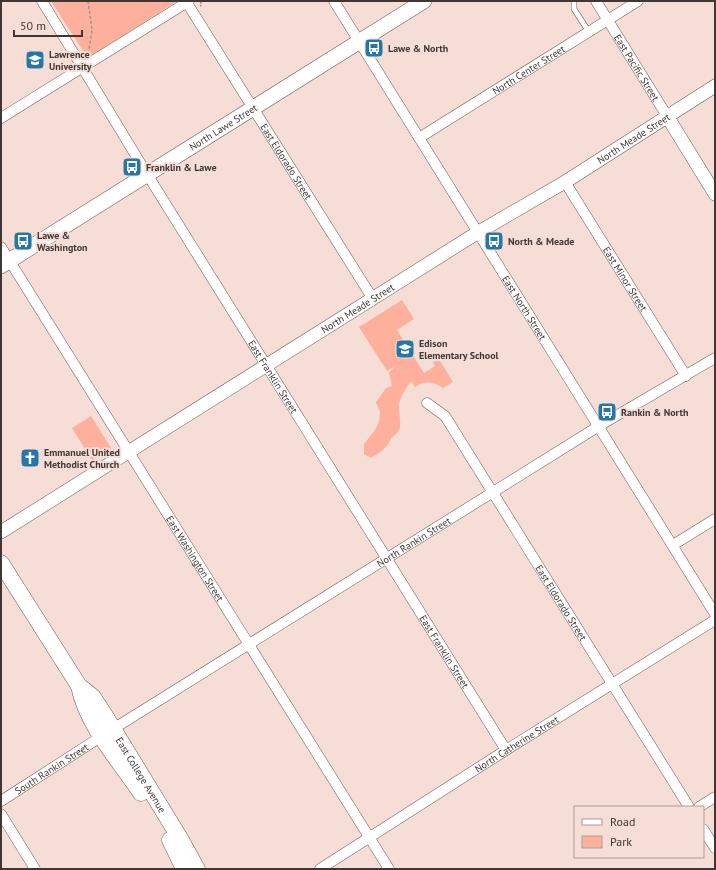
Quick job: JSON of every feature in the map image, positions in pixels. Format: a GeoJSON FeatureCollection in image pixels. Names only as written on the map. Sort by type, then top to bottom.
{"type":"FeatureCollection","features":[{"type":"Feature","properties":{"kind":"main road","name":"North Lawe Street"},"geometry":{"type":"LineString","coordinates":[[5,263],[424,1]]}},
{"type":"Feature","properties":{"kind":"main road","name":"East College Avenue"},"geometry":{"type":"LineString","coordinates":[[1,563],[79,686],[82,703],[108,733],[182,840],[197,869]]}},
{"type":"Feature","properties":{"kind":"main road","name":"East College Avenue"},"geometry":{"type":"LineString","coordinates":[[108,733],[167,834],[184,869]]}},
{"type":"Feature","properties":{"kind":"street","name":"East Franklin Street"},"geometry":{"type":"LineString","coordinates":[[42,1],[147,174],[506,750]]}},
{"type":"Feature","properties":{"kind":"street","name":"East North Street"},"geometry":{"type":"LineString","coordinates":[[334,1],[715,614]]}},
{"type":"Feature","properties":{"kind":"street","name":"East Pacific Street"},"geometry":{"type":"LineString","coordinates":[[596,1],[715,194]]}},
{"type":"Feature","properties":{"kind":"street","name":"North Center Street"},"geometry":{"type":"LineString","coordinates":[[419,138],[638,1]]}},
{"type":"Feature","properties":{"kind":"street"},"geometry":{"type":"LineString","coordinates":[[1,118],[188,2]]}},
{"type":"Feature","properties":{"kind":"street","name":"East Eldorado Street"},"geometry":{"type":"LineString","coordinates":[[188,2],[373,299]]}},
{"type":"Feature","properties":{"kind":"street","name":"North Meade Street"},"geometry":{"type":"LineString","coordinates":[[1,532],[477,233],[565,182],[715,86]]}},
{"type":"Feature","properties":{"kind":"street","name":"East Minor Street"},"geometry":{"type":"LineString","coordinates":[[565,182],[686,376]]}},
{"type":"Feature","properties":{"kind":"street","name":"East Washington Street"},"geometry":{"type":"LineString","coordinates":[[1,247],[5,263],[250,645],[389,869]]}},
{"type":"Feature","properties":{"kind":"street","name":"North Rankin Street"},"geometry":{"type":"LineString","coordinates":[[108,733],[599,426],[715,358]]}},
{"type":"Feature","properties":{"kind":"street","name":"East Eldorado Street"},"geometry":{"type":"LineString","coordinates":[[428,403],[445,416],[688,806]]}},
{"type":"Feature","properties":{"kind":"street"},"geometry":{"type":"LineString","coordinates":[[673,545],[715,519]]}},
{"type":"Feature","properties":{"kind":"street","name":"North Catherine Street"},"geometry":{"type":"LineString","coordinates":[[320,869],[506,750],[715,620]]}},
{"type":"Feature","properties":{"kind":"street","name":"South Rankin Street"},"geometry":{"type":"LineString","coordinates":[[1,801],[108,733]]}},
{"type":"Feature","properties":{"kind":"street"},"geometry":{"type":"LineString","coordinates":[[701,806],[715,797]]}},
{"type":"Feature","properties":{"kind":"street"},"geometry":{"type":"LineString","coordinates":[[1,814],[35,869]]}},
{"type":"Feature","properties":{"kind":"street"},"geometry":{"type":"LineString","coordinates":[[704,831],[715,848]]}},
{"type":"Feature","properties":{"kind":"lane"},"geometry":{"type":"LineString","coordinates":[[574,1],[574,9],[588,32]]}},
{"type":"Feature","properties":{"kind":"path"},"geometry":{"type":"LineString","coordinates":[[88,1],[92,30],[89,49]]}},
{"type":"Feature","properties":{"kind":"green space"},"geometry":{"type":"Polygon","coordinates":[[[51,1],[177,1],[93,55],[85,54],[51,1]]]}},
{"type":"Feature","properties":{"kind":"green space"},"geometry":{"type":"Polygon","coordinates":[[[402,300],[414,319],[397,330],[424,373],[435,366],[433,362],[439,359],[453,382],[443,388],[436,384],[429,383],[422,383],[415,387],[411,381],[399,404],[400,427],[396,435],[391,438],[390,442],[380,452],[371,458],[364,454],[364,444],[375,430],[379,422],[380,412],[376,402],[386,388],[392,386],[389,373],[395,366],[387,371],[359,327],[402,300]]]}},
{"type":"Feature","properties":{"kind":"green space"},"geometry":{"type":"Polygon","coordinates":[[[91,416],[111,448],[92,460],[72,428],[91,416]]]}},
{"type":"Feature","properties":{"kind":"place","name":"Lawe & North"},"geometry":{"type":"Point","coordinates":[374,48]}},
{"type":"Feature","properties":{"kind":"place","name":"Lawrence University"},"geometry":{"type":"Point","coordinates":[35,60]}},
{"type":"Feature","properties":{"kind":"place","name":"Franklin & Lawe"},"geometry":{"type":"Point","coordinates":[132,167]}},
{"type":"Feature","properties":{"kind":"place","name":"Lawe & Washington"},"geometry":{"type":"Point","coordinates":[23,241]}},
{"type":"Feature","properties":{"kind":"place","name":"North & Meade"},"geometry":{"type":"Point","coordinates":[494,241]}},
{"type":"Feature","properties":{"kind":"place","name":"Edison Elementary School"},"geometry":{"type":"Point","coordinates":[405,349]}},
{"type":"Feature","properties":{"kind":"place","name":"Rankin & North"},"geometry":{"type":"Point","coordinates":[607,412]}},
{"type":"Feature","properties":{"kind":"place","name":"Emmanuel United Methodist Church"},"geometry":{"type":"Point","coordinates":[30,458]}}]}
